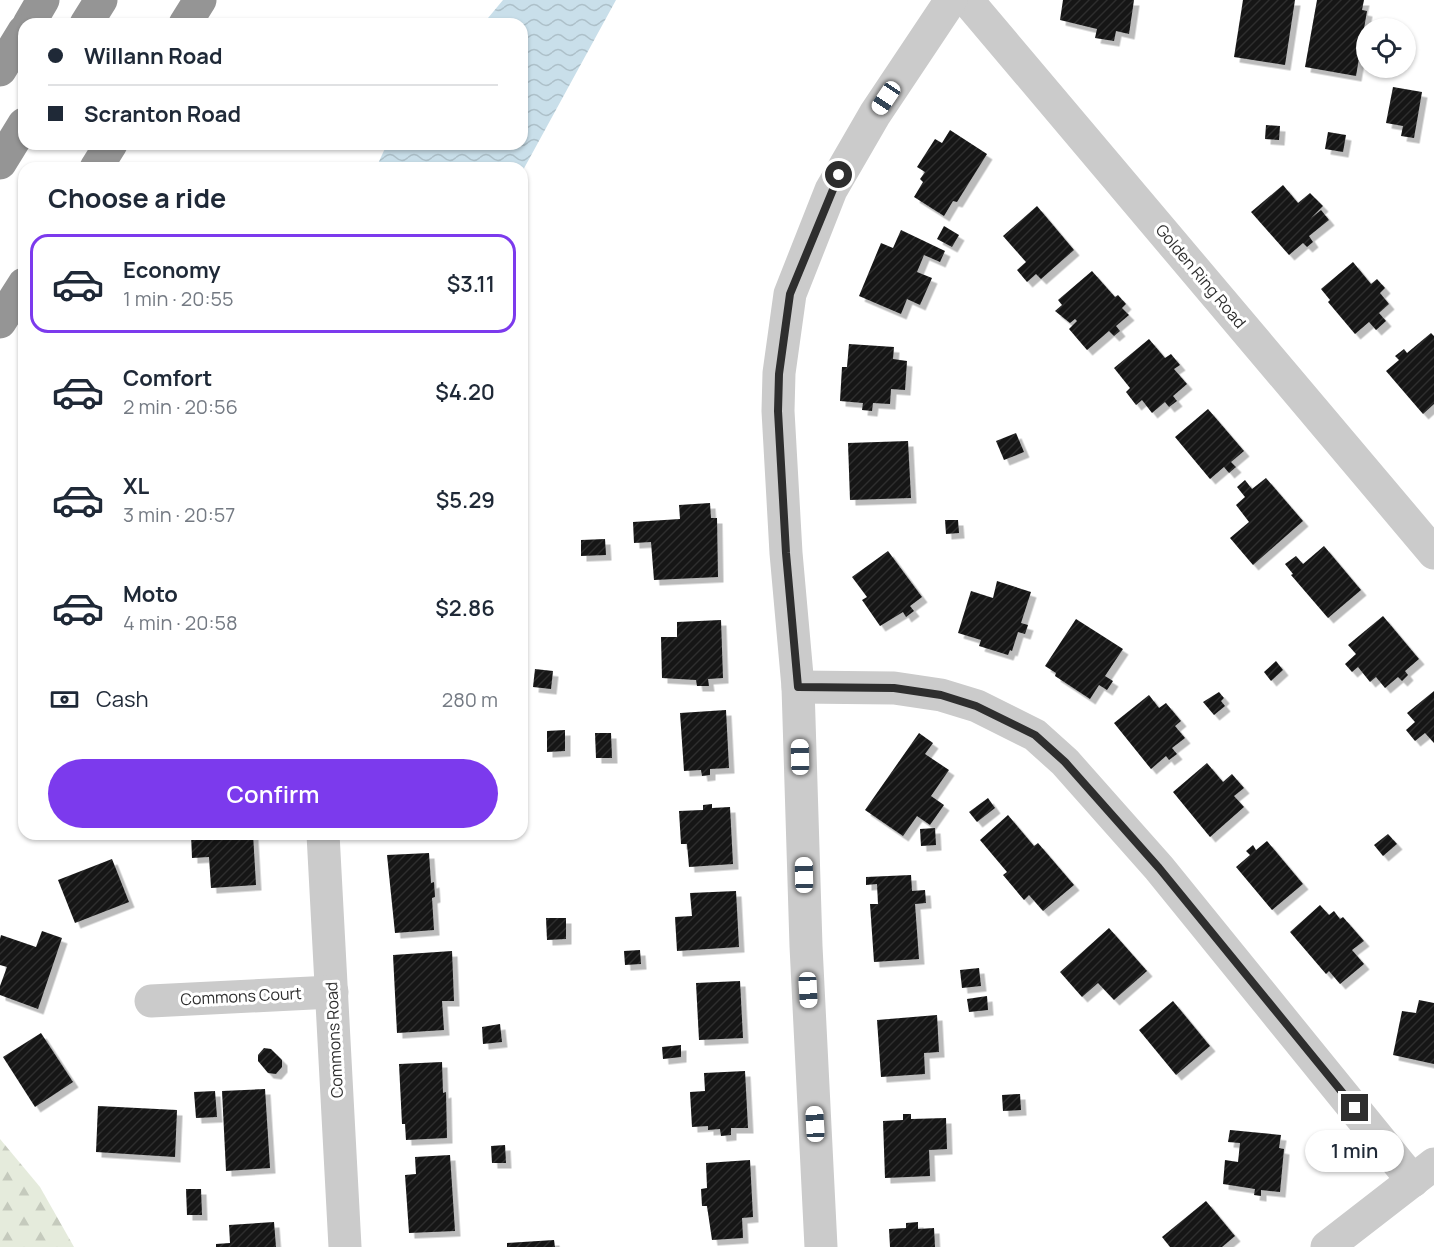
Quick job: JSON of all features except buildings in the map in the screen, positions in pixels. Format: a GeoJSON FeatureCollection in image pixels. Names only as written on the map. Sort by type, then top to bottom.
{"type":"FeatureCollection","features":[{"type":"Feature","properties":{"kind":"highway"},"geometry":{"type":"LineString","coordinates":[[32,18],[43,0]]}},
{"type":"Feature","properties":{"kind":"highway"},"geometry":{"type":"LineString","coordinates":[[90,18],[101,0]]}},
{"type":"Feature","properties":{"kind":"highway"},"geometry":{"type":"LineString","coordinates":[[189,18],[200,0]]}},
{"type":"Feature","properties":{"kind":"highway"},"geometry":{"type":"LineString","coordinates":[[0,70],[18,42]]}},
{"type":"Feature","properties":{"kind":"highway"},"geometry":{"type":"LineString","coordinates":[[0,163],[18,134]]}},
{"type":"Feature","properties":{"kind":"highway"},"geometry":{"type":"LineString","coordinates":[[0,322],[18,294]]}},
{"type":"Feature","properties":{"kind":"street"},"geometry":{"type":"LineString","coordinates":[[821,1247],[806,945],[798,687],[786,553],[778,411],[782,343],[790,294],[831,190],[847,160],[951,0]]}},
{"type":"Feature","properties":{"kind":"street","name":"Golden Ring Road"},"geometry":{"type":"LineString","coordinates":[[967,0],[1434,553]]}},
{"type":"Feature","properties":{"kind":"street"},"geometry":{"type":"LineString","coordinates":[[798,687],[894,688],[941,695],[976,706],[1035,735],[1065,762],[1423,1172],[1327,1247]]}},
{"type":"Feature","properties":{"kind":"street","name":"Commons Road"},"geometry":{"type":"LineString","coordinates":[[323,840],[345,1247]]}},
{"type":"Feature","properties":{"kind":"street","name":"Commons Court"},"geometry":{"type":"LineString","coordinates":[[151,1001],[332,992]]}},
{"type":"Feature","properties":{"kind":"green space"},"geometry":{"type":"Polygon","coordinates":[[[0,1139],[40,1187],[74,1247],[0,1247],[0,1139]]]}},
{"type":"Feature","properties":{"kind":"water"},"geometry":{"type":"Polygon","coordinates":[[[503,0],[616,0],[527,162],[379,162],[384,150],[528,150],[528,18],[488,18],[503,0]]]}},
{"type":"Feature","properties":{"kind":"route"},"geometry":{"type":"LineString","coordinates":[[839,175],[790,294],[779,374],[778,411],[786,553],[798,687],[894,688],[941,695],[976,706],[1035,735],[1065,762],[1159,868],[1355,1108]]}}]}
